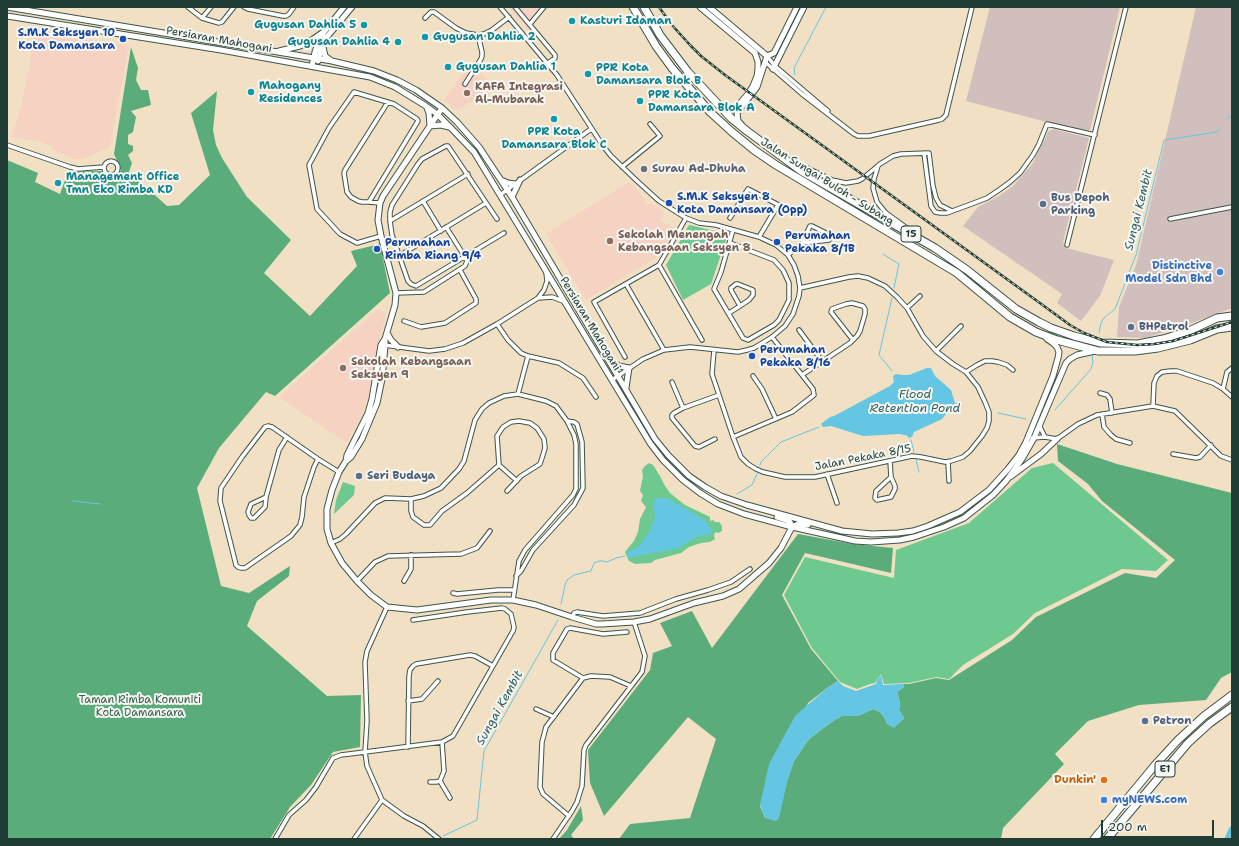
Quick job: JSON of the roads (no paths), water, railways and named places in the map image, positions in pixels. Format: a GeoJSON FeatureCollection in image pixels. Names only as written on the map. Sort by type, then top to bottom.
{"type":"FeatureCollection","features":[{"type":"Feature","properties":{"kind":"highway","name":"Jalan Sungai Buloh - Subang"},"geometry":{"type":"LineString","coordinates":[[633,7],[656,46],[672,68],[710,112],[754,150],[776,165],[957,273],[1010,317],[1036,332],[1057,340],[1098,351],[1135,352],[1190,340],[1217,329],[1232,327]]}},
{"type":"Feature","properties":{"kind":"highway","name":"Jalan Sungai Buloh - Subang"},"geometry":{"type":"LineString","coordinates":[[644,7],[660,34],[688,72],[717,104],[747,131],[801,171],[935,248],[973,274],[1016,309],[1051,328],[1101,343],[1138,344],[1163,339],[1189,331],[1217,318],[1232,316]]}},
{"type":"Feature","properties":{"kind":"highway","name":"E1"},"geometry":{"type":"LineString","coordinates":[[1094,839],[1178,740],[1204,716],[1232,695]]}},
{"type":"Feature","properties":{"kind":"highway","name":"E1"},"geometry":{"type":"LineString","coordinates":[[1107,839],[1188,743],[1210,723],[1232,707]]}},
{"type":"Feature","properties":{"kind":"main road","name":"Persiaran Mahogani"},"geometry":{"type":"LineString","coordinates":[[7,7],[332,62],[369,70],[397,80],[416,90],[442,108],[457,122],[479,147],[512,197],[655,439],[668,455],[689,476],[721,496],[747,505],[826,527],[857,533],[887,534],[913,531],[960,512],[989,490],[1019,455],[1026,442],[1053,376],[1059,352],[1053,342],[1036,332]]}},
{"type":"Feature","properties":{"kind":"main road"},"geometry":{"type":"LineString","coordinates":[[315,66],[320,38],[343,7]]}},
{"type":"Feature","properties":{"kind":"main road"},"geometry":{"type":"LineString","coordinates":[[316,59],[326,38],[352,7]]}},
{"type":"Feature","properties":{"kind":"main road"},"geometry":{"type":"LineString","coordinates":[[700,7],[755,53],[766,59]]}},
{"type":"Feature","properties":{"kind":"main road"},"geometry":{"type":"LineString","coordinates":[[709,7],[766,59]]}},
{"type":"Feature","properties":{"kind":"main road"},"geometry":{"type":"LineString","coordinates":[[758,69],[766,59],[774,53],[797,7]]}},
{"type":"Feature","properties":{"kind":"main road"},"geometry":{"type":"LineString","coordinates":[[774,68],[777,58],[804,7]]}},
{"type":"Feature","properties":{"kind":"main road","name":"Persiaran Mahogani"},"geometry":{"type":"LineString","coordinates":[[7,16],[221,50],[370,77],[382,81],[426,106],[437,114],[474,152],[650,443],[663,460],[683,480],[718,504],[744,514],[792,527],[855,541],[871,542],[900,540],[914,537],[944,527],[964,518],[993,495],[1006,481],[1022,459],[1034,438],[1066,363],[1077,355],[1098,351]]}},
{"type":"Feature","properties":{"kind":"main road"},"geometry":{"type":"LineString","coordinates":[[276,52],[300,46],[324,32]]}},
{"type":"Feature","properties":{"kind":"main road"},"geometry":{"type":"LineString","coordinates":[[322,46],[325,56],[332,62]]}},
{"type":"Feature","properties":{"kind":"main road"},"geometry":{"type":"LineString","coordinates":[[717,104],[725,108],[736,108],[753,86],[758,69],[758,62],[755,53]]}},
{"type":"Feature","properties":{"kind":"main road"},"geometry":{"type":"LineString","coordinates":[[747,131],[738,121],[737,113],[757,87],[766,59]]}},
{"type":"Feature","properties":{"kind":"main road"},"geometry":{"type":"LineString","coordinates":[[426,106],[429,113],[430,126]]}},
{"type":"Feature","properties":{"kind":"main road"},"geometry":{"type":"LineString","coordinates":[[442,108],[383,196],[380,204],[378,220],[396,293],[395,305],[383,345],[368,413],[351,457],[346,461],[339,472],[327,509],[327,530],[331,543],[342,563],[357,581],[386,609],[417,610],[484,601],[513,600],[602,624],[634,622],[694,603],[723,596],[739,589],[769,563],[779,552],[792,527],[798,524],[826,527]]}},
{"type":"Feature","properties":{"kind":"main road"},"geometry":{"type":"LineString","coordinates":[[430,126],[441,125],[450,127]]}},
{"type":"Feature","properties":{"kind":"main road"},"geometry":{"type":"LineString","coordinates":[[500,180],[508,183],[518,182],[512,197]]}},
{"type":"Feature","properties":{"kind":"main road"},"geometry":{"type":"LineString","coordinates":[[384,356],[387,351],[396,347],[387,333]]}},
{"type":"Feature","properties":{"kind":"main road"},"geometry":{"type":"LineString","coordinates":[[359,437],[377,403],[384,356],[383,345]]}},
{"type":"Feature","properties":{"kind":"main road"},"geometry":{"type":"LineString","coordinates":[[609,361],[619,366],[629,368],[626,388]]}},
{"type":"Feature","properties":{"kind":"main road"},"geometry":{"type":"LineString","coordinates":[[1006,481],[1041,454],[1057,439]]}},
{"type":"Feature","properties":{"kind":"main road"},"geometry":{"type":"LineString","coordinates":[[747,505],[754,511],[787,520],[790,522],[792,527]]}},
{"type":"Feature","properties":{"kind":"main road"},"geometry":{"type":"LineString","coordinates":[[773,522],[785,529],[787,534],[786,540]]}},
{"type":"Feature","properties":{"kind":"main road"},"geometry":{"type":"LineString","coordinates":[[786,540],[798,532],[810,531]]}},
{"type":"Feature","properties":{"kind":"street"},"geometry":{"type":"LineString","coordinates":[[188,7],[202,18],[219,23],[222,22],[234,7]]}},
{"type":"Feature","properties":{"kind":"street"},"geometry":{"type":"LineString","coordinates":[[202,18],[211,7]]}},
{"type":"Feature","properties":{"kind":"street"},"geometry":{"type":"LineString","coordinates":[[247,8],[286,16],[294,7]]}},
{"type":"Feature","properties":{"kind":"street"},"geometry":{"type":"LineString","coordinates":[[500,7],[548,63],[591,129],[611,156],[622,167],[660,200],[686,218],[699,223],[716,225],[759,237],[776,245],[788,255],[798,276],[800,288],[793,314],[785,326],[772,337],[754,348],[733,352],[690,347],[664,350],[643,359],[612,380]]}},
{"type":"Feature","properties":{"kind":"street"},"geometry":{"type":"LineString","coordinates":[[515,7],[555,55],[555,58],[548,63]]}},
{"type":"Feature","properties":{"kind":"street"},"geometry":{"type":"LineString","coordinates":[[530,24],[544,7]]}},
{"type":"Feature","properties":{"kind":"street"},"geometry":{"type":"LineString","coordinates":[[766,59],[774,68],[851,132],[858,136],[869,136],[939,120],[944,117],[972,7]]}},
{"type":"Feature","properties":{"kind":"street"},"geometry":{"type":"LineString","coordinates":[[1067,245],[1126,7]]}},
{"type":"Feature","properties":{"kind":"street"},"geometry":{"type":"LineString","coordinates":[[425,18],[431,12],[434,12],[456,28],[466,33],[478,35],[492,30],[509,18]]}},
{"type":"Feature","properties":{"kind":"street"},"geometry":{"type":"LineString","coordinates":[[465,84],[482,56],[478,35]]}},
{"type":"Feature","properties":{"kind":"street"},"geometry":{"type":"LineString","coordinates":[[369,202],[418,121],[394,104],[354,92],[329,128],[309,165],[317,209],[340,234],[357,243],[381,236]]}},
{"type":"Feature","properties":{"kind":"street"},"geometry":{"type":"LineString","coordinates":[[380,204],[358,201],[347,192],[345,170],[388,102]]}},
{"type":"Feature","properties":{"kind":"street"},"geometry":{"type":"LineString","coordinates":[[622,167],[660,136],[650,124]]}},
{"type":"Feature","properties":{"kind":"street"},"geometry":{"type":"LineString","coordinates":[[924,153],[932,209],[938,213],[947,213],[987,198],[1010,182],[1033,155],[1047,124],[1095,135]]}},
{"type":"Feature","properties":{"kind":"street"},"geometry":{"type":"LineString","coordinates":[[500,195],[591,129]]}},
{"type":"Feature","properties":{"kind":"street"},"geometry":{"type":"LineString","coordinates":[[7,144],[78,169],[104,167]]}},
{"type":"Feature","properties":{"kind":"street"},"geometry":{"type":"LineString","coordinates":[[497,219],[448,146],[422,159],[392,205],[390,221],[392,235],[408,281],[416,286],[504,233]]}},
{"type":"Feature","properties":{"kind":"street"},"geometry":{"type":"LineString","coordinates":[[776,153],[824,177],[846,183],[862,179],[880,164],[893,156],[901,154],[930,153],[933,186],[936,198],[940,204],[952,211]]}},
{"type":"Feature","properties":{"kind":"street"},"geometry":{"type":"LineString","coordinates":[[880,164],[874,179],[873,188],[877,202],[886,213],[935,248]]}},
{"type":"Feature","properties":{"kind":"street"},"geometry":{"type":"LineString","coordinates":[[390,221],[468,174]]}},
{"type":"Feature","properties":{"kind":"street"},"geometry":{"type":"LineString","coordinates":[[730,218],[749,189],[794,213]]}},
{"type":"Feature","properties":{"kind":"street"},"geometry":{"type":"LineString","coordinates":[[423,201],[440,231]]}},
{"type":"Feature","properties":{"kind":"street"},"geometry":{"type":"LineString","coordinates":[[399,256],[486,203]]}},
{"type":"Feature","properties":{"kind":"street"},"geometry":{"type":"LineString","coordinates":[[759,237],[778,204]]}},
{"type":"Feature","properties":{"kind":"street"},"geometry":{"type":"LineString","coordinates":[[1170,219],[1232,207]]}},
{"type":"Feature","properties":{"kind":"street"},"geometry":{"type":"LineString","coordinates":[[625,357],[594,302],[659,265],[686,218]]}},
{"type":"Feature","properties":{"kind":"street"},"geometry":{"type":"LineString","coordinates":[[788,255],[802,244],[812,226],[831,236],[829,240],[802,244]]}},
{"type":"Feature","properties":{"kind":"street"},"geometry":{"type":"LineString","coordinates":[[396,293],[424,292],[465,266],[467,261],[446,227]]}},
{"type":"Feature","properties":{"kind":"street"},"geometry":{"type":"LineString","coordinates":[[730,243],[774,260],[783,270],[789,283],[789,300],[779,320],[774,325],[748,340],[743,338],[714,289],[721,272],[733,230]]}},
{"type":"Feature","properties":{"kind":"street"},"geometry":{"type":"LineString","coordinates":[[659,265],[702,340]]}},
{"type":"Feature","properties":{"kind":"street"},"geometry":{"type":"LineString","coordinates":[[404,321],[421,327],[442,324],[476,303],[476,299],[460,270]]}},
{"type":"Feature","properties":{"kind":"street"},"geometry":{"type":"LineString","coordinates":[[383,345],[423,351],[445,349],[464,343],[538,298],[546,286],[546,271]]}},
{"type":"Feature","properties":{"kind":"street"},"geometry":{"type":"LineString","coordinates":[[800,288],[858,276],[868,278],[884,286],[897,296],[907,308],[923,336],[936,351],[966,372],[978,387],[986,402],[989,412],[987,428],[970,451],[963,456],[948,462],[949,481]]}},
{"type":"Feature","properties":{"kind":"street"},"geometry":{"type":"LineString","coordinates":[[626,284],[664,350]]}},
{"type":"Feature","properties":{"kind":"street"},"geometry":{"type":"LineString","coordinates":[[729,314],[749,300],[753,295],[753,290],[736,284],[731,288],[731,290],[740,306]]}},
{"type":"Feature","properties":{"kind":"street"},"geometry":{"type":"LineString","coordinates":[[907,308],[920,296]]}},
{"type":"Feature","properties":{"kind":"street"},"geometry":{"type":"LineString","coordinates":[[538,298],[552,297],[565,302]]}},
{"type":"Feature","properties":{"kind":"street"},"geometry":{"type":"LineString","coordinates":[[802,375],[853,340],[860,331],[866,314],[863,306],[852,303],[835,307],[832,309],[832,312],[853,340]]}},
{"type":"Feature","properties":{"kind":"street"},"geometry":{"type":"LineString","coordinates":[[497,324],[514,347],[521,353],[559,363],[583,378],[596,397]]}},
{"type":"Feature","properties":{"kind":"street"},"geometry":{"type":"LineString","coordinates":[[936,351],[961,326]]}},
{"type":"Feature","properties":{"kind":"street"},"geometry":{"type":"LineString","coordinates":[[799,330],[822,361]]}},
{"type":"Feature","properties":{"kind":"street"},"geometry":{"type":"LineString","coordinates":[[733,436],[792,412],[814,395],[813,389],[772,337]]}},
{"type":"Feature","properties":{"kind":"street","name":"Jalan Pekaka 8/15"},"geometry":{"type":"LineString","coordinates":[[714,350],[712,374],[733,436],[741,457],[756,470],[785,476],[815,477],[912,456],[948,462]]}},
{"type":"Feature","properties":{"kind":"street"},"geometry":{"type":"LineString","coordinates":[[518,394],[528,356]]}},
{"type":"Feature","properties":{"kind":"street"},"geometry":{"type":"LineString","coordinates":[[966,372],[977,365],[992,361],[1007,365],[1013,370]]}},
{"type":"Feature","properties":{"kind":"street"},"geometry":{"type":"LineString","coordinates":[[1224,389],[1227,372],[1232,368]]}},
{"type":"Feature","properties":{"kind":"street"},"geometry":{"type":"LineString","coordinates":[[1153,406],[1154,383],[1157,376],[1166,371],[1177,371],[1213,383],[1224,389],[1232,396]]}},
{"type":"Feature","properties":{"kind":"street"},"geometry":{"type":"LineString","coordinates":[[753,376],[762,389],[776,419]]}},
{"type":"Feature","properties":{"kind":"street"},"geometry":{"type":"LineString","coordinates":[[672,382],[683,408]]}},
{"type":"Feature","properties":{"kind":"street"},"geometry":{"type":"LineString","coordinates":[[1100,393],[1107,395],[1110,399],[1112,413]]}},
{"type":"Feature","properties":{"kind":"street"},"geometry":{"type":"LineString","coordinates":[[331,543],[340,539],[346,534],[375,503],[386,498],[411,499],[424,496],[441,488],[459,469],[464,461],[474,420],[482,409],[489,403],[504,396],[518,394],[546,401],[556,406],[567,421],[574,435],[576,444],[576,489],[573,495],[525,550],[519,561],[513,600]]}},
{"type":"Feature","properties":{"kind":"street"},"geometry":{"type":"LineString","coordinates":[[715,439],[699,447],[695,446],[672,418],[674,413],[683,408],[719,395]]}},
{"type":"Feature","properties":{"kind":"street"},"geometry":{"type":"LineString","coordinates":[[1026,442],[1034,438],[1045,437],[1057,439],[1078,424],[1102,414],[1153,406],[1175,411],[1221,456],[1232,460]]}},
{"type":"Feature","properties":{"kind":"street"},"geometry":{"type":"LineString","coordinates":[[1102,414],[1104,427],[1110,436],[1130,443]]}},
{"type":"Feature","properties":{"kind":"street"},"geometry":{"type":"LineString","coordinates":[[516,576],[521,571],[533,550],[574,505],[583,488],[582,442],[577,424],[567,421]]}},
{"type":"Feature","properties":{"kind":"street"},"geometry":{"type":"LineString","coordinates":[[507,491],[528,471],[540,464],[545,448],[544,439],[537,428],[530,423],[511,422],[503,427],[497,436],[499,465],[517,481]]}},
{"type":"Feature","properties":{"kind":"street"},"geometry":{"type":"LineString","coordinates":[[1039,425],[1045,437]]}},
{"type":"Feature","properties":{"kind":"street"},"geometry":{"type":"LineString","coordinates":[[318,459],[304,497],[300,525],[291,536],[281,544],[245,568],[238,567],[236,565],[220,501],[221,488],[265,427],[272,427],[339,472]]}},
{"type":"Feature","properties":{"kind":"street"},"geometry":{"type":"LineString","coordinates":[[266,497],[251,504],[248,515],[251,518],[254,518],[265,507],[266,497],[279,450],[287,437]]}},
{"type":"Feature","properties":{"kind":"street"},"geometry":{"type":"LineString","coordinates":[[1173,454],[1196,458],[1200,457],[1211,446]]}},
{"type":"Feature","properties":{"kind":"street"},"geometry":{"type":"LineString","coordinates":[[890,461],[891,477],[895,489],[891,497],[877,500],[875,498],[876,492],[891,477]]}},
{"type":"Feature","properties":{"kind":"street"},"geometry":{"type":"LineString","coordinates":[[411,499],[411,511],[413,517],[424,525],[430,525],[442,510],[467,493],[499,465]]}},
{"type":"Feature","properties":{"kind":"street"},"geometry":{"type":"LineString","coordinates":[[827,474],[837,503]]}},
{"type":"Feature","properties":{"kind":"street"},"geometry":{"type":"LineString","coordinates":[[357,581],[375,562],[388,556],[461,554],[477,548],[490,531]]}},
{"type":"Feature","properties":{"kind":"street"},"geometry":{"type":"LineString","coordinates":[[404,581],[411,569],[412,555]]}},
{"type":"Feature","properties":{"kind":"street"},"geometry":{"type":"LineString","coordinates":[[572,617],[576,612],[603,616],[640,612],[734,581],[750,570]]}},
{"type":"Feature","properties":{"kind":"street"},"geometry":{"type":"LineString","coordinates":[[453,593],[514,590]]}},
{"type":"Feature","properties":{"kind":"street"},"geometry":{"type":"LineString","coordinates":[[708,590],[710,599]]}},
{"type":"Feature","properties":{"kind":"street"},"geometry":{"type":"LineString","coordinates":[[275,839],[290,815],[306,800],[316,787],[333,758],[342,755],[442,742],[453,736],[514,627],[511,614],[506,609],[502,608],[414,620]]}},
{"type":"Feature","properties":{"kind":"street"},"geometry":{"type":"LineString","coordinates":[[386,609],[367,651],[365,662],[367,721],[365,752],[368,766],[382,800],[404,816],[423,826],[439,839]]}},
{"type":"Feature","properties":{"kind":"street"},"geometry":{"type":"LineString","coordinates":[[553,839],[577,802],[582,786],[584,750],[586,746],[642,672],[645,656],[634,622]]}},
{"type":"Feature","properties":{"kind":"street"},"geometry":{"type":"LineString","coordinates":[[582,678],[553,660],[553,653],[567,629],[570,628],[604,634],[627,632]]}},
{"type":"Feature","properties":{"kind":"street"},"geometry":{"type":"LineString","coordinates":[[408,747],[408,700],[410,670],[413,666],[416,664],[470,655],[493,666]]}},
{"type":"Feature","properties":{"kind":"street"},"geometry":{"type":"LineString","coordinates":[[569,816],[543,794],[540,787],[542,742],[546,727],[582,678],[591,676],[610,676],[631,686]]}},
{"type":"Feature","properties":{"kind":"street"},"geometry":{"type":"LineString","coordinates":[[408,700],[422,700],[438,681]]}},
{"type":"Feature","properties":{"kind":"street"},"geometry":{"type":"LineString","coordinates":[[536,708],[554,717]]}},
{"type":"Feature","properties":{"kind":"street"},"geometry":{"type":"LineString","coordinates":[[430,782],[440,780],[444,771],[442,742]]}},
{"type":"Feature","properties":{"kind":"street"},"geometry":{"type":"LineString","coordinates":[[440,780],[450,798]]}},
{"type":"Feature","properties":{"kind":"street"},"geometry":{"type":"LineString","coordinates":[[354,839],[382,800]]}},
{"type":"Feature","properties":{"kind":"water","name":"Flood Retention Pond"},"geometry":{"type":"Polygon","coordinates":[[[927,368],[931,368],[935,376],[951,390],[955,403],[942,419],[914,432],[912,437],[908,438],[908,436],[900,434],[863,436],[831,426],[823,427],[821,424],[830,417],[890,386],[894,382],[893,376],[896,374],[909,375],[927,368]]]}},
{"type":"Feature","properties":{"kind":"water"},"geometry":{"type":"Polygon","coordinates":[[[667,498],[706,521],[713,533],[694,538],[679,548],[628,558],[627,553],[639,546],[650,531],[655,517],[653,503],[655,499],[667,498]]]}},
{"type":"Feature","properties":{"kind":"water"},"geometry":{"type":"Polygon","coordinates":[[[881,675],[883,685],[903,684],[904,687],[897,692],[900,702],[899,710],[904,718],[894,728],[887,724],[880,712],[873,709],[858,716],[842,716],[833,721],[809,739],[794,761],[788,778],[779,818],[776,821],[765,818],[760,805],[769,764],[795,716],[827,688],[838,681],[843,686],[856,691],[876,684],[881,675]]]}},
{"type":"Feature","properties":{"kind":"waterway"},"geometry":{"type":"LineString","coordinates":[[795,75],[794,68],[826,7]]}},
{"type":"Feature","properties":{"kind":"waterway","name":"Sungai Kembit"},"geometry":{"type":"LineString","coordinates":[[1099,333],[1101,323],[1104,318],[1115,309],[1136,255],[1164,140],[1217,132],[1220,129]]}},
{"type":"Feature","properties":{"kind":"waterway"},"geometry":{"type":"LineString","coordinates":[[883,254],[899,264],[894,288]]}},
{"type":"Feature","properties":{"kind":"waterway"},"geometry":{"type":"LineString","coordinates":[[892,298],[879,355],[892,371]]}},
{"type":"Feature","properties":{"kind":"waterway","name":"Sungai Kembit"},"geometry":{"type":"LineString","coordinates":[[1055,410],[1091,369],[1093,362],[1092,355]]}},
{"type":"Feature","properties":{"kind":"waterway","name":"Sungai Kembit"},"geometry":{"type":"LineString","coordinates":[[955,403],[962,405]]}},
{"type":"Feature","properties":{"kind":"waterway","name":"Sungai Kembit"},"geometry":{"type":"LineString","coordinates":[[998,413],[1026,419]]}},
{"type":"Feature","properties":{"kind":"waterway","name":"Sungai Kembit"},"geometry":{"type":"LineString","coordinates":[[760,465],[761,462],[781,442],[819,427]]}},
{"type":"Feature","properties":{"kind":"waterway"},"geometry":{"type":"LineString","coordinates":[[911,440],[914,452]]}},
{"type":"Feature","properties":{"kind":"waterway"},"geometry":{"type":"LineString","coordinates":[[916,460],[919,472]]}},
{"type":"Feature","properties":{"kind":"waterway","name":"Sungai Kembit"},"geometry":{"type":"LineString","coordinates":[[737,494],[752,485],[757,474]]}},
{"type":"Feature","properties":{"kind":"waterway"},"geometry":{"type":"LineString","coordinates":[[73,501],[100,504]]}},
{"type":"Feature","properties":{"kind":"waterway","name":"Sungai Kembit"},"geometry":{"type":"LineString","coordinates":[[561,604],[567,580],[574,575],[591,571],[594,563],[599,561],[607,562],[625,556]]}},
{"type":"Feature","properties":{"kind":"waterway","name":"Sungai Kembit"},"geometry":{"type":"LineString","coordinates":[[443,836],[477,820],[484,751],[558,620]]}},
{"type":"Feature","properties":{"kind":"waterway"},"geometry":{"type":"LineString","coordinates":[[1228,839],[1232,830]]}},
{"type":"Feature","properties":{"kind":"railway"},"geometry":{"type":"LineString","coordinates":[[659,7],[671,24],[690,45],[725,75],[1070,325],[1084,333],[1107,342],[1137,345],[1154,344],[1173,341],[1232,322]]}},
{"type":"Feature","properties":{"kind":"place","name":"Kasturi Idaman"},"geometry":{"type":"Point","coordinates":[572,21]}},
{"type":"Feature","properties":{"kind":"place","name":"Gugusan Dahlia 5"},"geometry":{"type":"Point","coordinates":[364,25]}},
{"type":"Feature","properties":{"kind":"place","name":"Gugusan Dahlia 2"},"geometry":{"type":"Point","coordinates":[425,37]}},
{"type":"Feature","properties":{"kind":"place","name":"S.M.K Seksyen 10 Kota Damansara"},"geometry":{"type":"Point","coordinates":[123,39]}},
{"type":"Feature","properties":{"kind":"place","name":"Gugusan Dahlia 4"},"geometry":{"type":"Point","coordinates":[398,42]}},
{"type":"Feature","properties":{"kind":"place","name":"Gugusan Dahlia 1"},"geometry":{"type":"Point","coordinates":[448,67]}},
{"type":"Feature","properties":{"kind":"place","name":"PPR Kota Damansara Blok B"},"geometry":{"type":"Point","coordinates":[588,74]}},
{"type":"Feature","properties":{"kind":"place","name":"Mahogany Residences"},"geometry":{"type":"Point","coordinates":[251,92]}},
{"type":"Feature","properties":{"kind":"place","name":"KAFA Integrasi Al-Mubarak"},"geometry":{"type":"Point","coordinates":[467,93]}},
{"type":"Feature","properties":{"kind":"place","name":"PPR Kota Damansara Blok A"},"geometry":{"type":"Point","coordinates":[640,101]}},
{"type":"Feature","properties":{"kind":"place","name":"PPR Kota Damansara Blok C"},"geometry":{"type":"Point","coordinates":[554,119]}},
{"type":"Feature","properties":{"kind":"place","name":"Surau Ad-Dhuha"},"geometry":{"type":"Point","coordinates":[644,169]}},
{"type":"Feature","properties":{"kind":"place","name":"Management Office Tmn Eko Rimba KD"},"geometry":{"type":"Point","coordinates":[58,183]}},
{"type":"Feature","properties":{"kind":"place","name":"S.M.K Seksyen 8 Kota Damansara (Opp)"},"geometry":{"type":"Point","coordinates":[669,203]}},
{"type":"Feature","properties":{"kind":"place","name":"Bus Depoh Parking"},"geometry":{"type":"Point","coordinates":[1043,204]}},
{"type":"Feature","properties":{"kind":"place","name":"Sekolah Menengah Kebangsaan Seksyen 8"},"geometry":{"type":"Point","coordinates":[610,241]}},
{"type":"Feature","properties":{"kind":"place","name":"Perumahan Pekaka 8/1B"},"geometry":{"type":"Point","coordinates":[777,242]}},
{"type":"Feature","properties":{"kind":"place","name":"Perumahan Rimba Riang 9/4"},"geometry":{"type":"Point","coordinates":[377,249]}},
{"type":"Feature","properties":{"kind":"place","name":"Distinctive Model Sdn Bhd"},"geometry":{"type":"Point","coordinates":[1220,272]}},
{"type":"Feature","properties":{"kind":"place","name":"BHPetrol"},"geometry":{"type":"Point","coordinates":[1131,327]}},
{"type":"Feature","properties":{"kind":"place","name":"Perumahan Pekaka 8/16"},"geometry":{"type":"Point","coordinates":[752,356]}},
{"type":"Feature","properties":{"kind":"place","name":"Sekolah Kebangsaan Seksyen 9"},"geometry":{"type":"Point","coordinates":[343,368]}},
{"type":"Feature","properties":{"kind":"place","name":"Seri Budaya"},"geometry":{"type":"Point","coordinates":[359,476]}},
{"type":"Feature","properties":{"kind":"place","name":"Petron"},"geometry":{"type":"Point","coordinates":[1145,721]}},
{"type":"Feature","properties":{"kind":"place","name":"Dunkin'"},"geometry":{"type":"Point","coordinates":[1104,780]}},
{"type":"Feature","properties":{"kind":"place","name":"myNEWS.com"},"geometry":{"type":"Point","coordinates":[1104,800]}},
{"type":"Feature","properties":{"kind":"park label","name":"Taman Rimba Komuniti Kota Damansara"},"geometry":{"type":"Point","coordinates":[140,706]}}]}
